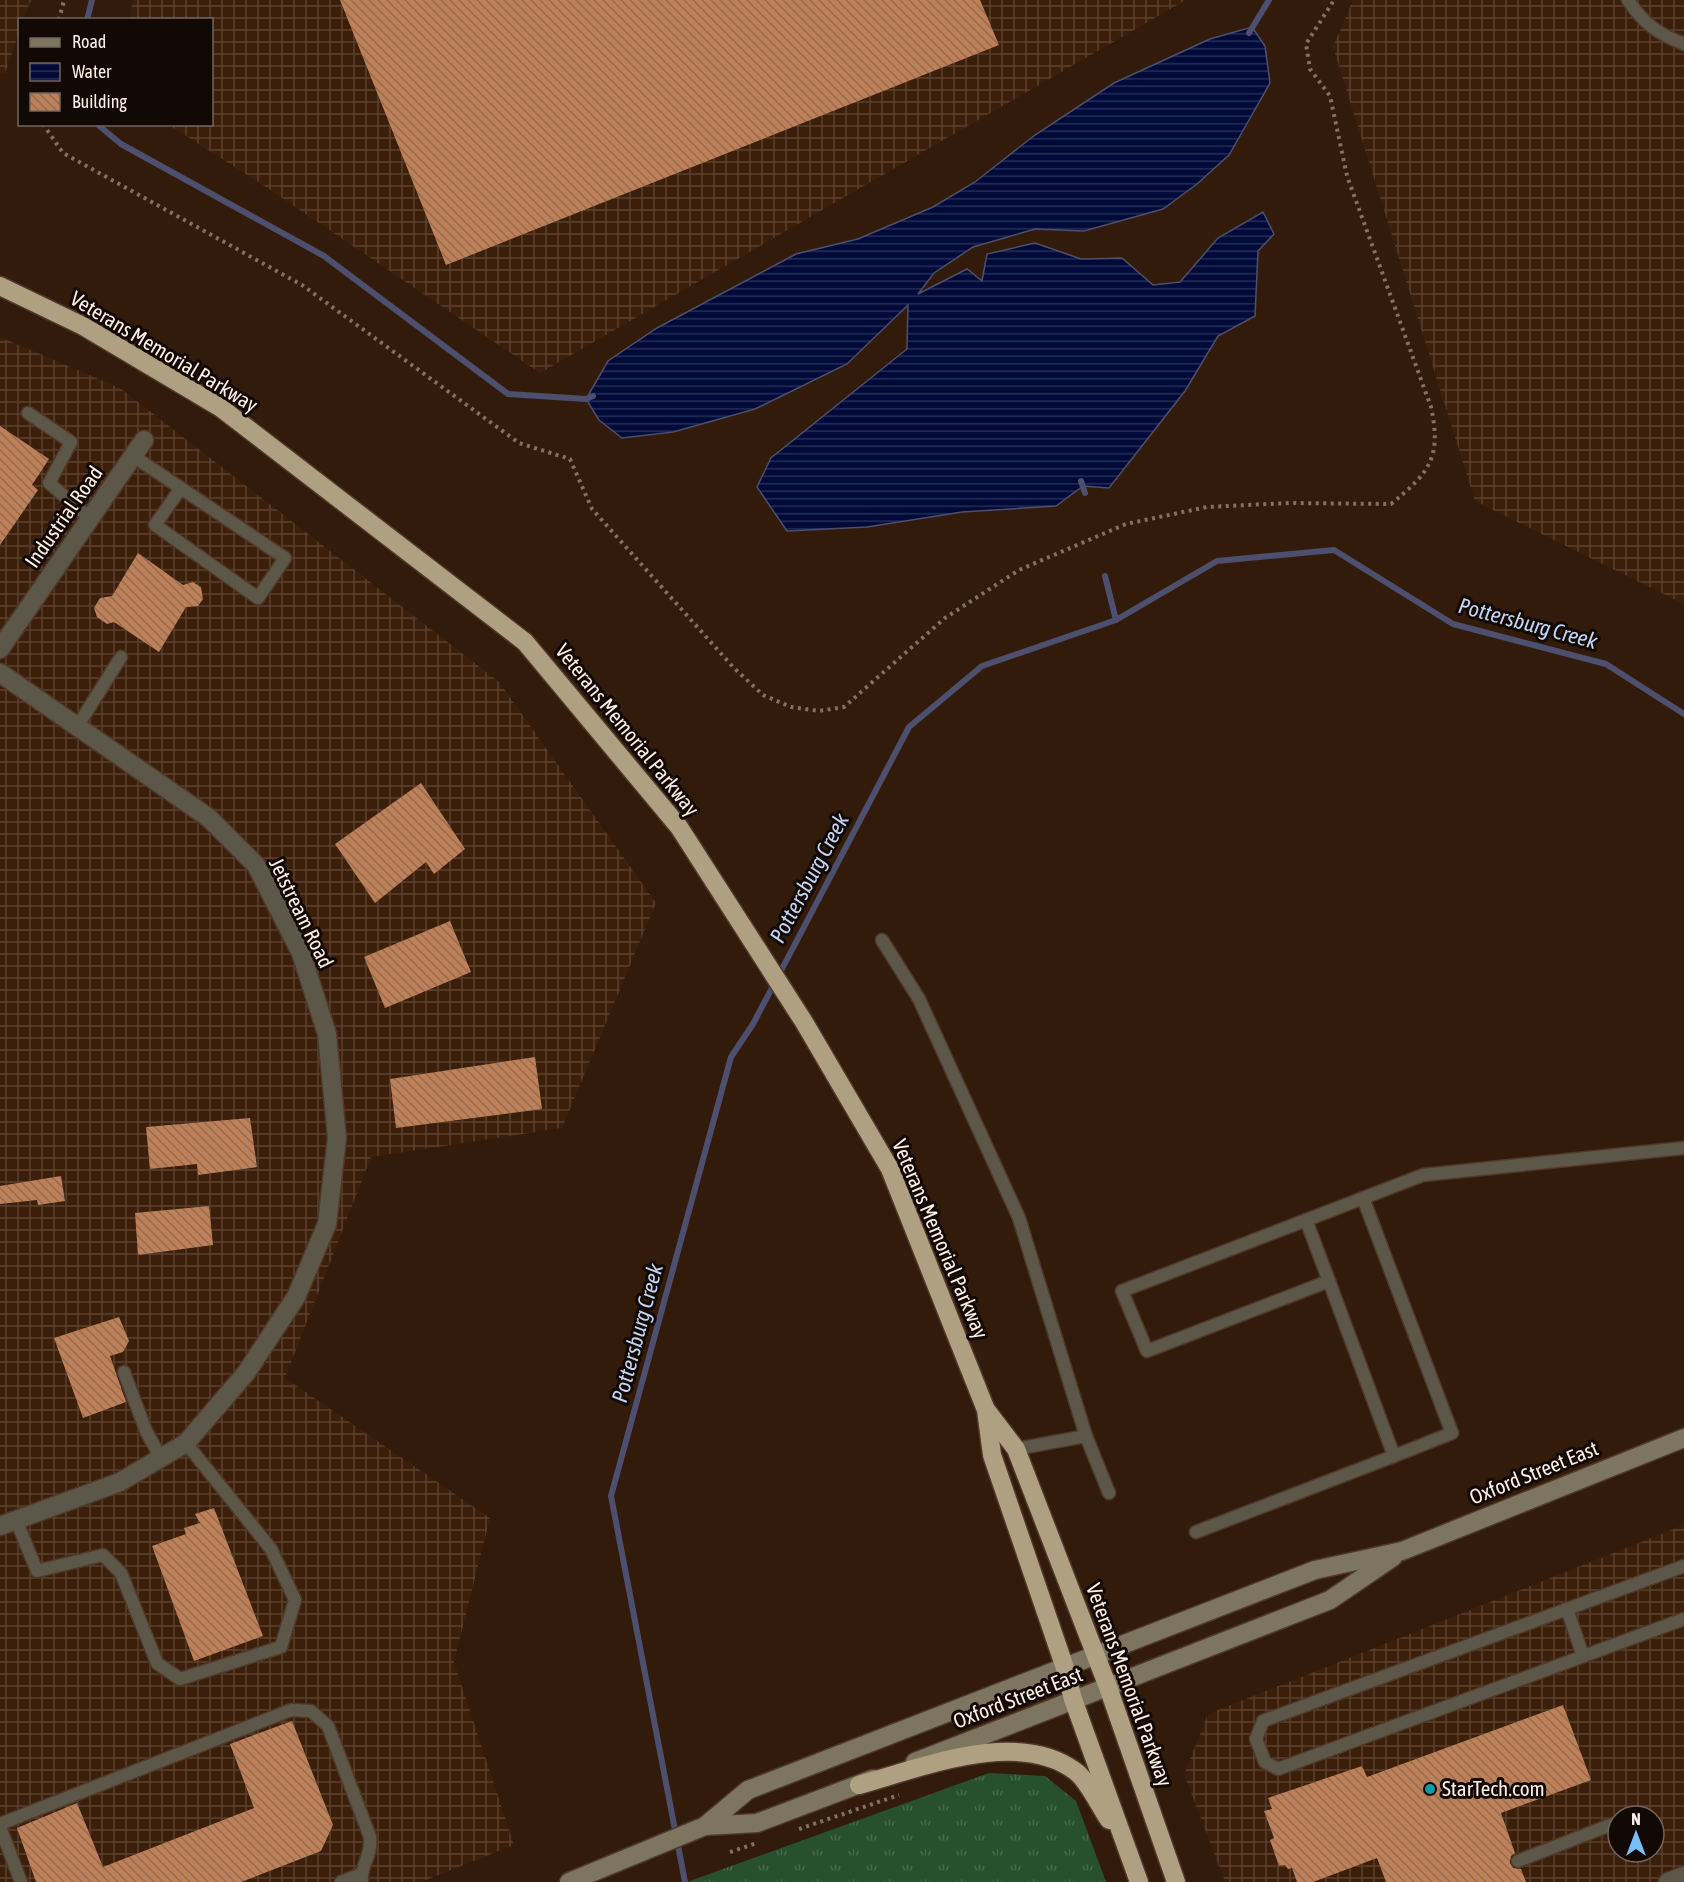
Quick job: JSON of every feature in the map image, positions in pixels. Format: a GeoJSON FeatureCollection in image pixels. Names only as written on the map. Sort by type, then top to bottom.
{"type":"FeatureCollection","features":[{"type":"Feature","properties":{"kind":"highway","name":"Veterans Memorial Parkway"},"geometry":{"type":"LineString","coordinates":[[0,286],[83,326],[221,408],[525,642],[679,827],[804,1022],[890,1169],[986,1410],[992,1455],[1064,1665],[1073,1699],[1139,1882]]}},
{"type":"Feature","properties":{"kind":"highway","name":"Veterans Memorial Parkway"},"geometry":{"type":"LineString","coordinates":[[986,1410],[1016,1449],[1108,1687],[1176,1882]]}},
{"type":"Feature","properties":{"kind":"highway"},"geometry":{"type":"LineString","coordinates":[[859,1785],[975,1754],[1022,1751],[1049,1757],[1077,1772],[1126,1847]]}},
{"type":"Feature","properties":{"kind":"main road","name":"Oxford Street East"},"geometry":{"type":"LineString","coordinates":[[569,1882],[705,1826],[748,1790],[1064,1665],[1315,1570],[1402,1551],[1684,1438]]}},
{"type":"Feature","properties":{"kind":"main road","name":"Oxford Street East"},"geometry":{"type":"LineString","coordinates":[[705,1826],[757,1823],[1330,1600],[1402,1551]]}},
{"type":"Feature","properties":{"kind":"street","name":"Industrial Road"},"geometry":{"type":"LineString","coordinates":[[0,649],[144,440]]}},
{"type":"Feature","properties":{"kind":"street","name":"Jetstream Road"},"geometry":{"type":"LineString","coordinates":[[0,673],[209,818],[256,865],[301,953],[327,1034],[338,1138],[327,1224],[296,1297],[246,1373],[186,1443],[120,1482],[8,1523]]}},
{"type":"Feature","properties":{"kind":"street"},"geometry":{"type":"LineString","coordinates":[[1668,1882],[1684,1876]]}},
{"type":"Feature","properties":{"kind":"lane"},"geometry":{"type":"LineString","coordinates":[[1628,0],[1639,16],[1659,34],[1684,44]]}},
{"type":"Feature","properties":{"kind":"lane"},"geometry":{"type":"LineString","coordinates":[[28,413],[71,442],[49,483],[90,518]]}},
{"type":"Feature","properties":{"kind":"lane"},"geometry":{"type":"LineString","coordinates":[[133,456],[181,488],[285,558],[258,598],[155,525],[181,488]]}},
{"type":"Feature","properties":{"kind":"lane"},"geometry":{"type":"LineString","coordinates":[[77,727],[121,657]]}},
{"type":"Feature","properties":{"kind":"lane"},"geometry":{"type":"LineString","coordinates":[[882,940],[919,999],[1019,1218],[1086,1436],[1109,1493]]}},
{"type":"Feature","properties":{"kind":"lane"},"geometry":{"type":"LineString","coordinates":[[1329,1281],[1147,1352],[1122,1291],[1423,1175],[1684,1148]]}},
{"type":"Feature","properties":{"kind":"lane"},"geometry":{"type":"LineString","coordinates":[[1196,1532],[1452,1433],[1363,1198]]}},
{"type":"Feature","properties":{"kind":"lane"},"geometry":{"type":"LineString","coordinates":[[1306,1220],[1394,1456]]}},
{"type":"Feature","properties":{"kind":"lane"},"geometry":{"type":"LineString","coordinates":[[124,1372],[146,1431],[161,1458]]}},
{"type":"Feature","properties":{"kind":"lane"},"geometry":{"type":"LineString","coordinates":[[1016,1449],[1086,1436]]}},
{"type":"Feature","properties":{"kind":"lane"},"geometry":{"type":"LineString","coordinates":[[8,1523],[37,1570],[103,1555],[121,1573],[157,1663],[180,1679],[281,1647],[295,1600],[276,1559],[271,1549],[186,1443]]}},
{"type":"Feature","properties":{"kind":"lane"},"geometry":{"type":"LineString","coordinates":[[1684,1566],[1263,1721],[1256,1738],[1264,1762],[1278,1769],[1684,1619]]}},
{"type":"Feature","properties":{"kind":"lane"},"geometry":{"type":"LineString","coordinates":[[1567,1609],[1583,1656]]}},
{"type":"Feature","properties":{"kind":"lane"},"geometry":{"type":"LineString","coordinates":[[21,1882],[0,1825],[291,1710],[311,1711],[328,1726],[370,1837],[372,1851],[362,1878],[341,1882]]}},
{"type":"Feature","properties":{"kind":"lane"},"geometry":{"type":"LineString","coordinates":[[1518,1861],[1606,1827]]}},
{"type":"Feature","properties":{"kind":"path"},"geometry":{"type":"LineString","coordinates":[[60,18],[64,0]]}},
{"type":"Feature","properties":{"kind":"path"},"geometry":{"type":"LineString","coordinates":[[45,126],[63,153],[90,170],[302,285],[519,443],[570,459],[592,508],[733,667],[763,695],[790,707],[819,711],[844,707],[945,618],[1019,570],[1126,524],[1207,507],[1289,503],[1391,504],[1425,474],[1434,456],[1436,429],[1431,407],[1347,176],[1330,96],[1310,69],[1306,44],[1334,0]]}},
{"type":"Feature","properties":{"kind":"path"},"geometry":{"type":"LineString","coordinates":[[795,1831],[903,1793]]}},
{"type":"Feature","properties":{"kind":"path"},"geometry":{"type":"LineString","coordinates":[[730,1852],[762,1842]]}},
{"type":"Feature","properties":{"kind":"shaded area"},"geometry":{"type":"Polygon","coordinates":[[[0,0],[31,0],[24,18],[18,18],[18,36],[5,73],[0,72],[0,0]]]}},
{"type":"Feature","properties":{"kind":"shaded area"},"geometry":{"type":"Polygon","coordinates":[[[133,0],[1186,0],[540,373],[260,183],[171,126],[213,126],[213,18],[129,18],[133,0]]]}},
{"type":"Feature","properties":{"kind":"shaded area"},"geometry":{"type":"Polygon","coordinates":[[[1353,0],[1684,0],[1684,604],[1475,501],[1333,47],[1353,0]]]}},
{"type":"Feature","properties":{"kind":"shaded area"},"geometry":{"type":"Polygon","coordinates":[[[0,337],[120,388],[499,682],[656,903],[562,1128],[371,1157],[285,1378],[490,1518],[454,1662],[514,1845],[421,1882],[0,1882],[0,337]]]}},
{"type":"Feature","properties":{"kind":"shaded area"},"geometry":{"type":"Polygon","coordinates":[[[1684,1525],[1684,1882],[1225,1882],[1184,1774],[1208,1714],[1684,1525]]]}},
{"type":"Feature","properties":{"kind":"green space"},"geometry":{"type":"Polygon","coordinates":[[[989,1773],[1045,1776],[1076,1801],[1106,1882],[687,1882],[989,1773]]]}},
{"type":"Feature","properties":{"kind":"water"},"geometry":{"type":"Polygon","coordinates":[[[1252,27],[1265,46],[1270,83],[1229,155],[1197,184],[1163,209],[1084,231],[1035,229],[973,247],[934,273],[918,294],[967,269],[982,281],[987,254],[1035,243],[1081,259],[1122,258],[1153,285],[1180,282],[1218,238],[1263,212],[1274,234],[1258,251],[1255,316],[1218,336],[1185,391],[1109,488],[1083,486],[1056,506],[962,512],[867,527],[787,531],[757,487],[771,458],[907,349],[908,305],[847,364],[755,409],[673,432],[622,438],[599,420],[586,399],[608,361],[657,328],[796,254],[858,239],[933,207],[975,182],[1035,135],[1114,83],[1210,39],[1252,27]]]}},
{"type":"Feature","properties":{"kind":"building"},"geometry":{"type":"Polygon","coordinates":[[[340,0],[980,0],[999,45],[446,265],[340,0]]]}},
{"type":"Feature","properties":{"kind":"building"},"geometry":{"type":"Polygon","coordinates":[[[0,426],[49,459],[32,485],[38,490],[0,545],[0,426]]]}},
{"type":"Feature","properties":{"kind":"building"},"geometry":{"type":"Polygon","coordinates":[[[138,553],[183,585],[193,582],[201,587],[203,599],[198,606],[186,607],[159,652],[114,622],[107,624],[97,617],[94,608],[100,598],[112,596],[138,553]]]}},
{"type":"Feature","properties":{"kind":"building"},"geometry":{"type":"Polygon","coordinates":[[[421,783],[465,849],[434,874],[426,862],[375,903],[335,844],[421,783]]]}},
{"type":"Feature","properties":{"kind":"building"},"geometry":{"type":"Polygon","coordinates":[[[450,921],[471,972],[385,1008],[364,957],[450,921]]]}},
{"type":"Feature","properties":{"kind":"building"},"geometry":{"type":"Polygon","coordinates":[[[535,1057],[542,1109],[396,1128],[390,1079],[535,1057]]]}},
{"type":"Feature","properties":{"kind":"building"},"geometry":{"type":"Polygon","coordinates":[[[250,1118],[257,1167],[198,1175],[197,1164],[150,1169],[146,1127],[250,1118]]]}},
{"type":"Feature","properties":{"kind":"building"},"geometry":{"type":"Polygon","coordinates":[[[61,1176],[65,1201],[38,1205],[37,1200],[0,1204],[0,1186],[61,1176]]]}},
{"type":"Feature","properties":{"kind":"building"},"geometry":{"type":"Polygon","coordinates":[[[209,1206],[213,1245],[138,1255],[135,1213],[209,1206]]]}},
{"type":"Feature","properties":{"kind":"building"},"geometry":{"type":"Polygon","coordinates":[[[119,1317],[129,1341],[123,1352],[110,1356],[126,1402],[83,1418],[54,1338],[119,1317]]]}},
{"type":"Feature","properties":{"kind":"building"},"geometry":{"type":"Polygon","coordinates":[[[214,1508],[263,1636],[194,1661],[152,1546],[186,1534],[184,1528],[200,1523],[195,1514],[214,1508]]]}},
{"type":"Feature","properties":{"kind":"building","name":"StarTech.com"},"geometry":{"type":"Polygon","coordinates":[[[1563,1705],[1591,1780],[1501,1813],[1515,1853],[1511,1856],[1510,1863],[1513,1868],[1521,1869],[1526,1882],[1386,1882],[1377,1858],[1313,1882],[1297,1882],[1292,1868],[1288,1869],[1285,1865],[1279,1866],[1270,1840],[1274,1838],[1264,1811],[1272,1809],[1268,1798],[1362,1766],[1367,1777],[1563,1705]]]}},
{"type":"Feature","properties":{"kind":"building"},"geometry":{"type":"Polygon","coordinates":[[[292,1721],[333,1825],[321,1851],[241,1882],[36,1882],[17,1828],[77,1803],[103,1867],[254,1808],[230,1744],[292,1721]]]}},
{"type":"Feature","properties":{"kind":"waterway"},"geometry":{"type":"LineString","coordinates":[[88,18],[92,0]]}},
{"type":"Feature","properties":{"kind":"waterway"},"geometry":{"type":"LineString","coordinates":[[1249,33],[1269,0]]}},
{"type":"Feature","properties":{"kind":"waterway"},"geometry":{"type":"LineString","coordinates":[[99,126],[121,144],[324,256],[508,394],[586,399],[593,396]]}},
{"type":"Feature","properties":{"kind":"waterway"},"geometry":{"type":"LineString","coordinates":[[1081,481],[1085,493]]}},
{"type":"Feature","properties":{"kind":"waterway","name":"Pottersburg Creek"},"geometry":{"type":"LineString","coordinates":[[685,1882],[611,1496],[731,1057],[753,1024],[909,727],[982,666],[1116,620],[1217,561],[1334,550],[1453,624],[1606,664],[1684,714]]}},
{"type":"Feature","properties":{"kind":"waterway"},"geometry":{"type":"LineString","coordinates":[[1105,576],[1116,620]]}},
{"type":"Feature","properties":{"kind":"place","name":"StarTech.com"},"geometry":{"type":"Point","coordinates":[1430,1789]}}]}
